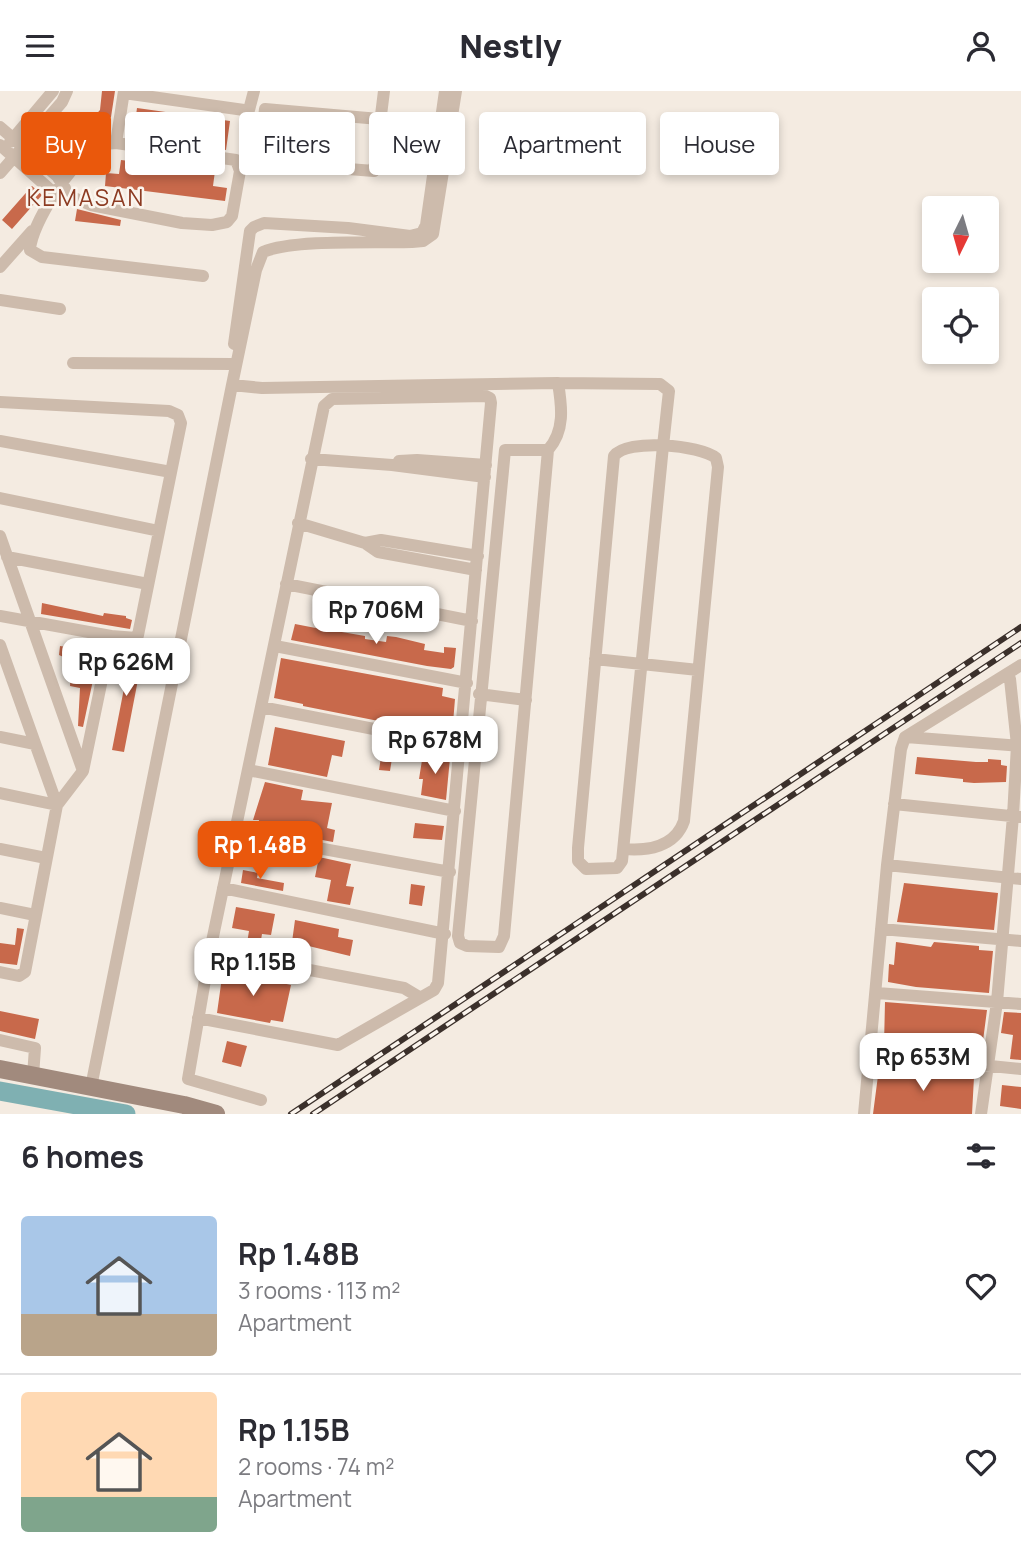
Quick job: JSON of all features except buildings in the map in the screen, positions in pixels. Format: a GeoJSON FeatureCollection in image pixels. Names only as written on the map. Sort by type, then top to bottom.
{"type":"FeatureCollection","features":[{"type":"Feature","properties":{"kind":"street"},"geometry":{"type":"LineString","coordinates":[[18,142],[53,91]]}},
{"type":"Feature","properties":{"kind":"street"},"geometry":{"type":"LineString","coordinates":[[0,173],[4,151],[18,142],[62,102],[67,91]]}},
{"type":"Feature","properties":{"kind":"street"},"geometry":{"type":"LineString","coordinates":[[116,143],[124,92],[249,110],[254,91]]}},
{"type":"Feature","properties":{"kind":"street"},"geometry":{"type":"LineString","coordinates":[[380,112],[384,91]]}},
{"type":"Feature","properties":{"kind":"street"},"geometry":{"type":"LineString","coordinates":[[233,374],[237,312],[250,231],[254,227],[278,224],[410,236],[422,233],[426,225],[445,91]]}},
{"type":"Feature","properties":{"kind":"street"},"geometry":{"type":"LineString","coordinates":[[91,1087],[256,270],[263,252],[286,246],[412,242],[423,241],[433,234],[456,91]]}},
{"type":"Feature","properties":{"kind":"street"},"geometry":{"type":"LineString","coordinates":[[265,110],[379,119],[374,171],[259,162],[265,110]]}},
{"type":"Feature","properties":{"kind":"street"},"geometry":{"type":"LineString","coordinates":[[0,127],[18,142],[61,190]]}},
{"type":"Feature","properties":{"kind":"street"},"geometry":{"type":"LineString","coordinates":[[4,151],[61,190],[91,205],[182,223],[212,225],[227,222],[232,216],[240,171],[236,160],[116,143],[97,146],[89,152],[61,190],[31,240],[30,250],[36,255],[202,276]]}},
{"type":"Feature","properties":{"kind":"street"},"geometry":{"type":"LineString","coordinates":[[0,267],[40,222]]}},
{"type":"Feature","properties":{"kind":"street"},"geometry":{"type":"LineString","coordinates":[[0,300],[60,309]]}},
{"type":"Feature","properties":{"kind":"street"},"geometry":{"type":"LineString","coordinates":[[73,363],[233,374],[262,388],[505,382],[666,386],[669,391],[663,446],[624,849],[622,861],[617,868],[586,869],[578,861],[614,456],[619,449],[627,446],[663,446],[708,451],[716,458],[718,467],[682,827],[656,848],[624,849]]}},
{"type":"Feature","properties":{"kind":"street"},"geometry":{"type":"LineString","coordinates":[[548,450],[505,450],[479,694],[458,936],[460,943],[467,946],[499,947],[505,936],[548,450],[558,439],[561,422],[558,383]]}},
{"type":"Feature","properties":{"kind":"street"},"geometry":{"type":"LineString","coordinates":[[186,1094],[198,1018],[210,951],[275,646],[311,459],[327,401],[486,396],[491,403],[445,934],[438,983],[434,990],[338,1045],[198,1018]]}},
{"type":"Feature","properties":{"kind":"street"},"geometry":{"type":"LineString","coordinates":[[0,402],[169,411],[178,415],[181,423],[136,638],[0,616]]}},
{"type":"Feature","properties":{"kind":"street"},"geometry":{"type":"LineString","coordinates":[[0,441],[171,472]]}},
{"type":"Feature","properties":{"kind":"street"},"geometry":{"type":"LineString","coordinates":[[311,459],[485,471]]}},
{"type":"Feature","properties":{"kind":"street"},"geometry":{"type":"LineString","coordinates":[[0,498],[159,531]]}},
{"type":"Feature","properties":{"kind":"street"},"geometry":{"type":"LineString","coordinates":[[298,523],[365,543],[378,552],[476,571]]}},
{"type":"Feature","properties":{"kind":"street"},"geometry":{"type":"LineString","coordinates":[[0,536],[83,771]]}},
{"type":"Feature","properties":{"kind":"street"},"geometry":{"type":"LineString","coordinates":[[365,543],[381,540],[478,555]]}},
{"type":"Feature","properties":{"kind":"street"},"geometry":{"type":"LineString","coordinates":[[7,557],[148,584]]}},
{"type":"Feature","properties":{"kind":"street"},"geometry":{"type":"LineString","coordinates":[[286,585],[472,621]]}},
{"type":"Feature","properties":{"kind":"street"},"geometry":{"type":"LineString","coordinates":[[57,805],[74,787],[83,771],[111,636]]}},
{"type":"Feature","properties":{"kind":"street"},"geometry":{"type":"LineString","coordinates":[[0,645],[6,678],[36,744],[57,805],[25,972],[19,977],[0,972]]}},
{"type":"Feature","properties":{"kind":"street"},"geometry":{"type":"LineString","coordinates":[[275,646],[467,683]]}},
{"type":"Feature","properties":{"kind":"street"},"geometry":{"type":"LineString","coordinates":[[596,659],[698,670]]}},
{"type":"Feature","properties":{"kind":"street"},"geometry":{"type":"LineString","coordinates":[[864,1114],[887,865],[901,750],[905,737],[1008,676],[1021,665]]}},
{"type":"Feature","properties":{"kind":"street"},"geometry":{"type":"LineString","coordinates":[[1008,676],[1021,690]]}},
{"type":"Feature","properties":{"kind":"street"},"geometry":{"type":"LineString","coordinates":[[981,1114],[997,1002],[1002,939],[1014,879],[1019,746],[1008,676]]}},
{"type":"Feature","properties":{"kind":"street"},"geometry":{"type":"LineString","coordinates":[[479,694],[526,700]]}},
{"type":"Feature","properties":{"kind":"street"},"geometry":{"type":"LineString","coordinates":[[261,707],[461,746]]}},
{"type":"Feature","properties":{"kind":"street"},"geometry":{"type":"LineString","coordinates":[[0,737],[36,744]]}},
{"type":"Feature","properties":{"kind":"street"},"geometry":{"type":"LineString","coordinates":[[905,737],[1019,746]]}},
{"type":"Feature","properties":{"kind":"street"},"geometry":{"type":"LineString","coordinates":[[248,770],[455,811]]}},
{"type":"Feature","properties":{"kind":"street"},"geometry":{"type":"LineString","coordinates":[[0,793],[57,805]]}},
{"type":"Feature","properties":{"kind":"street"},"geometry":{"type":"LineString","coordinates":[[894,804],[1017,817]]}},
{"type":"Feature","properties":{"kind":"street"},"geometry":{"type":"LineString","coordinates":[[235,832],[450,873]]}},
{"type":"Feature","properties":{"kind":"street"},"geometry":{"type":"LineString","coordinates":[[0,849],[46,858]]}},
{"type":"Feature","properties":{"kind":"street"},"geometry":{"type":"LineString","coordinates":[[887,865],[1014,879]]}},
{"type":"Feature","properties":{"kind":"street"},"geometry":{"type":"LineString","coordinates":[[223,888],[445,934]]}},
{"type":"Feature","properties":{"kind":"street"},"geometry":{"type":"LineString","coordinates":[[0,908],[35,915]]}},
{"type":"Feature","properties":{"kind":"street"},"geometry":{"type":"LineString","coordinates":[[881,929],[1021,941]]}},
{"type":"Feature","properties":{"kind":"street"},"geometry":{"type":"LineString","coordinates":[[210,951],[404,988],[419,997]]}},
{"type":"Feature","properties":{"kind":"street"},"geometry":{"type":"LineString","coordinates":[[877,993],[1021,1005]]}},
{"type":"Feature","properties":{"kind":"street"},"geometry":{"type":"LineString","coordinates":[[0,1040],[35,1048],[34,1069]]}},
{"type":"Feature","properties":{"kind":"street"},"geometry":{"type":"LineString","coordinates":[[871,1054],[1021,1069]]}},
{"type":"Feature","properties":{"kind":"street"},"geometry":{"type":"LineString","coordinates":[[0,1069],[34,1069],[91,1087],[261,1100]]}},
{"type":"Feature","properties":{"kind":"street"},"geometry":{"type":"LineString","coordinates":[[186,1094],[216,1114]]}},
{"type":"Feature","properties":{"kind":"waterway"},"geometry":{"type":"LineString","coordinates":[[0,1091],[126,1114]]}},
{"type":"Feature","properties":{"kind":"railway"},"geometry":{"type":"LineString","coordinates":[[291,1114],[1021,627]]}},
{"type":"Feature","properties":{"kind":"railway"},"geometry":{"type":"LineString","coordinates":[[313,1114],[1021,643]]}},
{"type":"Feature","properties":{"kind":"district","name":"KEMASAN"},"geometry":{"type":"Point","coordinates":[86,197]}}]}
